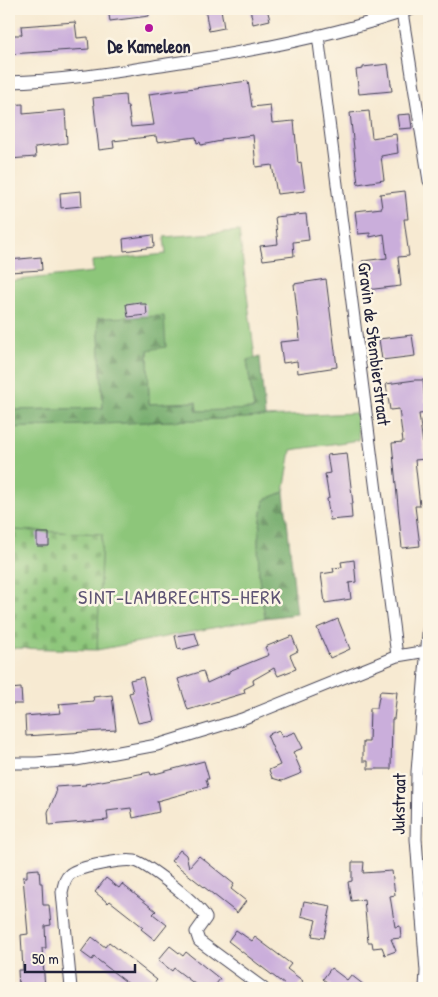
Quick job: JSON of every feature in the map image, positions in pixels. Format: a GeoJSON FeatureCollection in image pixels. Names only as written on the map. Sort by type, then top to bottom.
{"type":"FeatureCollection","features":[{"type":"Feature","properties":{"kind":"street"},"geometry":{"type":"LineString","coordinates":[[9,82],[33,82],[111,73],[241,53],[293,43],[407,10],[429,181]]}},
{"type":"Feature","properties":{"kind":"street","name":"Gravin de Stembierstraat"},"geometry":{"type":"LineString","coordinates":[[318,36],[397,656]]}},
{"type":"Feature","properties":{"kind":"street","name":"Jukstraat"},"geometry":{"type":"LineString","coordinates":[[426,988],[416,840],[417,772],[429,621]]}},
{"type":"Feature","properties":{"kind":"street"},"geometry":{"type":"LineString","coordinates":[[9,763],[76,760],[157,745],[242,719],[397,656],[427,652]]}},
{"type":"Feature","properties":{"kind":"street"},"geometry":{"type":"LineString","coordinates":[[417,772],[429,774]]}},
{"type":"Feature","properties":{"kind":"street"},"geometry":{"type":"LineString","coordinates":[[71,988],[62,892],[64,882],[70,874],[82,868],[136,860],[199,906],[206,918],[196,932],[199,941],[263,988]]}},
{"type":"Feature","properties":{"kind":"green space"},"geometry":{"type":"Polygon","coordinates":[[[239,231],[255,358],[247,360],[254,409],[197,411],[196,402],[149,404],[148,349],[98,318],[103,408],[9,410],[9,281],[93,272],[92,261],[166,254],[164,237],[239,231]]]}},
{"type":"Feature","properties":{"kind":"green space"},"geometry":{"type":"Polygon","coordinates":[[[164,316],[166,347],[148,350],[149,404],[196,402],[197,411],[254,409],[247,360],[260,357],[265,417],[9,428],[9,410],[103,408],[98,318],[164,316]]]}},
{"type":"Feature","properties":{"kind":"green space"},"geometry":{"type":"Polygon","coordinates":[[[356,413],[359,440],[291,450],[284,492],[264,500],[258,540],[259,578],[265,618],[97,650],[102,534],[11,530],[9,428],[356,413]]]}},
{"type":"Feature","properties":{"kind":"green space"},"geometry":{"type":"Polygon","coordinates":[[[9,450],[11,530],[102,534],[97,650],[9,648],[9,450]]]}},
{"type":"Feature","properties":{"kind":"green space"},"geometry":{"type":"Polygon","coordinates":[[[284,492],[297,614],[265,618],[259,578],[258,540],[264,500],[284,492]]]}},
{"type":"Feature","properties":{"kind":"building"},"geometry":{"type":"Polygon","coordinates":[[[108,9],[149,9],[149,16],[110,21],[108,9]]]}},
{"type":"Feature","properties":{"kind":"building"},"geometry":{"type":"Polygon","coordinates":[[[205,9],[221,9],[224,28],[209,31],[205,9]]]}},
{"type":"Feature","properties":{"kind":"building"},"geometry":{"type":"Polygon","coordinates":[[[250,9],[267,9],[270,20],[253,24],[250,9]]]}},
{"type":"Feature","properties":{"kind":"building"},"geometry":{"type":"Polygon","coordinates":[[[75,22],[77,38],[88,37],[89,49],[9,54],[9,35],[22,35],[21,26],[75,22]]]}},
{"type":"Feature","properties":{"kind":"building"},"geometry":{"type":"Polygon","coordinates":[[[388,64],[392,91],[359,94],[356,70],[363,69],[363,67],[388,64]]]}},
{"type":"Feature","properties":{"kind":"building"},"geometry":{"type":"Polygon","coordinates":[[[248,81],[252,107],[270,105],[272,123],[294,121],[298,163],[301,162],[305,191],[277,194],[272,165],[256,167],[253,135],[221,139],[221,141],[201,145],[200,142],[197,143],[196,137],[157,142],[156,136],[113,141],[114,148],[99,150],[93,98],[125,95],[131,127],[154,125],[149,94],[248,81]]]}},
{"type":"Feature","properties":{"kind":"building"},"geometry":{"type":"Polygon","coordinates":[[[23,104],[23,114],[65,110],[67,143],[35,147],[36,157],[9,159],[9,105],[23,104]]]}},
{"type":"Feature","properties":{"kind":"building"},"geometry":{"type":"Polygon","coordinates":[[[369,111],[372,138],[396,134],[398,153],[381,156],[384,180],[358,184],[350,113],[369,111]]]}},
{"type":"Feature","properties":{"kind":"building"},"geometry":{"type":"Polygon","coordinates":[[[410,114],[412,128],[399,129],[397,115],[410,114]]]}},
{"type":"Feature","properties":{"kind":"building"},"geometry":{"type":"Polygon","coordinates":[[[81,191],[82,206],[61,208],[60,193],[81,191]]]}},
{"type":"Feature","properties":{"kind":"building"},"geometry":{"type":"Polygon","coordinates":[[[405,191],[408,219],[404,219],[409,256],[398,257],[401,286],[366,290],[362,261],[387,258],[384,234],[370,237],[370,233],[358,234],[355,211],[382,208],[380,194],[405,191]]]}},
{"type":"Feature","properties":{"kind":"building"},"geometry":{"type":"Polygon","coordinates":[[[306,214],[309,240],[293,242],[294,256],[263,260],[260,246],[278,244],[275,217],[306,214]]]}},
{"type":"Feature","properties":{"kind":"building"},"geometry":{"type":"Polygon","coordinates":[[[153,235],[154,247],[124,251],[123,239],[153,235]]]}},
{"type":"Feature","properties":{"kind":"building"},"geometry":{"type":"Polygon","coordinates":[[[41,257],[42,270],[9,272],[9,260],[41,257]]]}},
{"type":"Feature","properties":{"kind":"building"},"geometry":{"type":"Polygon","coordinates":[[[326,279],[337,367],[298,373],[297,361],[283,363],[280,342],[300,340],[294,284],[326,279]]]}},
{"type":"Feature","properties":{"kind":"building"},"geometry":{"type":"Polygon","coordinates":[[[140,302],[140,304],[146,304],[147,315],[128,317],[126,304],[140,302]]]}},
{"type":"Feature","properties":{"kind":"building"},"geometry":{"type":"Polygon","coordinates":[[[412,335],[415,356],[382,360],[379,339],[412,335]]]}},
{"type":"Feature","properties":{"kind":"building"},"geometry":{"type":"Polygon","coordinates":[[[423,380],[425,402],[429,401],[429,413],[419,414],[425,459],[415,460],[420,506],[415,506],[420,546],[402,548],[392,443],[403,442],[399,409],[390,410],[386,384],[423,380]]]}},
{"type":"Feature","properties":{"kind":"building"},"geometry":{"type":"Polygon","coordinates":[[[347,453],[353,504],[351,504],[352,518],[330,520],[325,474],[330,473],[327,455],[347,453]]]}},
{"type":"Feature","properties":{"kind":"building"},"geometry":{"type":"Polygon","coordinates":[[[37,533],[49,533],[49,546],[37,546],[37,533]]]}},
{"type":"Feature","properties":{"kind":"building"},"geometry":{"type":"Polygon","coordinates":[[[354,560],[356,582],[349,583],[351,599],[325,603],[321,574],[334,572],[333,568],[342,567],[341,562],[354,560]]]}},
{"type":"Feature","properties":{"kind":"building"},"geometry":{"type":"Polygon","coordinates":[[[338,619],[350,649],[330,658],[317,628],[338,619]]]}},
{"type":"Feature","properties":{"kind":"building"},"geometry":{"type":"Polygon","coordinates":[[[195,633],[199,645],[181,650],[181,648],[178,649],[175,636],[195,633]]]}},
{"type":"Feature","properties":{"kind":"building"},"geometry":{"type":"Polygon","coordinates":[[[292,636],[298,651],[290,655],[296,669],[278,676],[274,668],[253,680],[254,684],[244,689],[245,693],[188,710],[178,679],[203,671],[207,683],[229,673],[229,671],[269,655],[265,647],[292,636]]]}},
{"type":"Feature","properties":{"kind":"building"},"geometry":{"type":"Polygon","coordinates":[[[143,677],[153,720],[138,723],[129,693],[133,692],[130,680],[143,677]]]}},
{"type":"Feature","properties":{"kind":"building"},"geometry":{"type":"Polygon","coordinates":[[[21,688],[22,704],[9,704],[9,689],[21,688]]]}},
{"type":"Feature","properties":{"kind":"building"},"geometry":{"type":"Polygon","coordinates":[[[380,691],[397,692],[394,719],[392,719],[391,769],[368,769],[368,761],[363,761],[363,742],[369,742],[370,708],[377,708],[380,691]]]}},
{"type":"Feature","properties":{"kind":"building"},"geometry":{"type":"Polygon","coordinates":[[[112,695],[116,730],[26,736],[25,716],[61,713],[59,704],[94,701],[93,697],[112,695]]]}},
{"type":"Feature","properties":{"kind":"building"},"geometry":{"type":"Polygon","coordinates":[[[279,730],[282,737],[295,732],[303,748],[293,752],[302,773],[282,781],[272,778],[269,770],[280,765],[267,735],[279,730]]]}},
{"type":"Feature","properties":{"kind":"building"},"geometry":{"type":"Polygon","coordinates":[[[204,761],[209,779],[206,779],[208,787],[157,801],[159,812],[133,818],[131,808],[107,811],[108,820],[49,825],[48,812],[56,793],[55,787],[86,785],[150,772],[151,775],[204,761]]]}},
{"type":"Feature","properties":{"kind":"building"},"geometry":{"type":"Polygon","coordinates":[[[180,850],[186,855],[189,867],[199,856],[234,884],[231,889],[246,901],[237,913],[171,861],[180,850]]]}},
{"type":"Feature","properties":{"kind":"building"},"geometry":{"type":"Polygon","coordinates":[[[352,862],[364,862],[363,873],[392,871],[395,895],[390,896],[395,927],[400,926],[401,938],[391,939],[396,951],[385,955],[382,947],[373,948],[372,942],[368,942],[364,899],[351,901],[348,882],[352,881],[352,862]]]}},
{"type":"Feature","properties":{"kind":"building"},"geometry":{"type":"Polygon","coordinates":[[[39,869],[43,905],[49,905],[51,925],[45,926],[46,948],[42,948],[45,988],[19,988],[18,970],[23,970],[21,935],[28,934],[23,877],[27,877],[27,870],[39,869]]]}},
{"type":"Feature","properties":{"kind":"building"},"geometry":{"type":"Polygon","coordinates":[[[106,878],[119,888],[122,884],[156,911],[153,914],[167,925],[155,940],[141,929],[143,927],[110,901],[108,903],[95,892],[106,878]]]}},
{"type":"Feature","properties":{"kind":"building"},"geometry":{"type":"Polygon","coordinates":[[[304,901],[331,906],[324,938],[312,936],[316,920],[301,916],[304,901]]]}},
{"type":"Feature","properties":{"kind":"building"},"geometry":{"type":"Polygon","coordinates":[[[236,930],[252,941],[255,937],[291,964],[287,969],[303,981],[297,988],[289,988],[228,941],[236,930]]]}},
{"type":"Feature","properties":{"kind":"building"},"geometry":{"type":"Polygon","coordinates":[[[92,937],[105,947],[109,942],[157,980],[150,988],[134,988],[94,957],[92,960],[81,952],[92,937]]]}},
{"type":"Feature","properties":{"kind":"building"},"geometry":{"type":"Polygon","coordinates":[[[170,946],[183,956],[186,952],[220,979],[213,988],[200,988],[174,968],[172,971],[158,960],[170,946]]]}},
{"type":"Feature","properties":{"kind":"building"},"geometry":{"type":"Polygon","coordinates":[[[331,968],[347,980],[351,975],[368,988],[334,988],[323,979],[331,968]]]}},
{"type":"Feature","properties":{"kind":"place","name":"De Kameleon"},"geometry":{"type":"Point","coordinates":[149,28]}},
{"type":"Feature","properties":{"kind":"district","name":"SINT-LAMBRECHTS-HERK"},"geometry":{"type":"Point","coordinates":[180,597]}}]}
